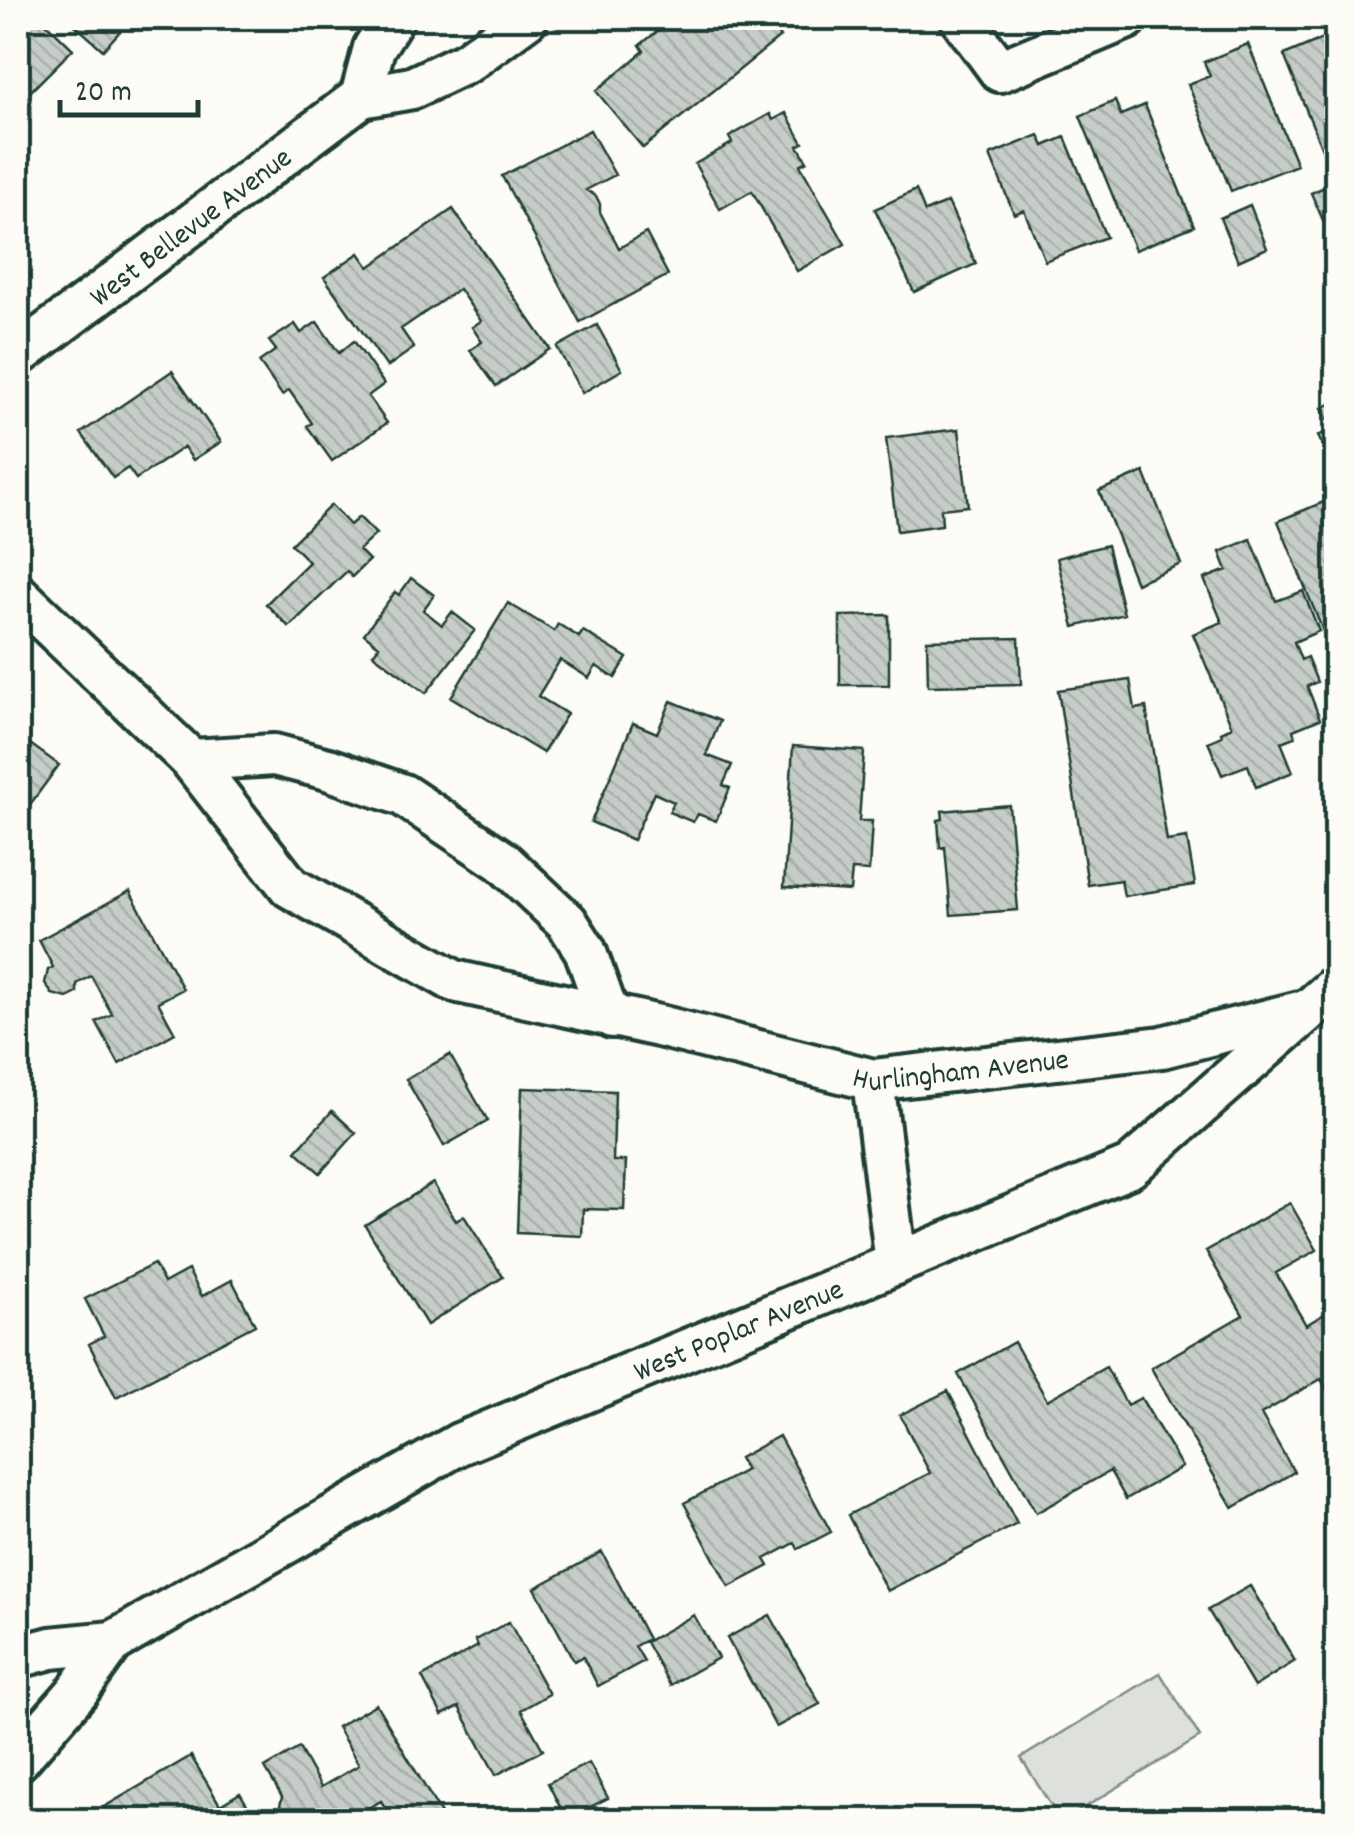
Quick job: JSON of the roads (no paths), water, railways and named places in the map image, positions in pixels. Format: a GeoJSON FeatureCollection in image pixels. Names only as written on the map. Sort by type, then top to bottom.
{"type":"FeatureCollection","features":[{"type":"Feature","properties":{"kind":"street"},"geometry":{"type":"LineString","coordinates":[[361,97],[374,48],[393,18]]}},
{"type":"Feature","properties":{"kind":"street","name":"West Bellevue Avenue"},"geometry":{"type":"LineString","coordinates":[[18,355],[361,97],[412,88],[467,62],[527,18]]}},
{"type":"Feature","properties":{"kind":"street"},"geometry":{"type":"LineString","coordinates":[[961,18],[1000,71],[1128,18]]}},
{"type":"Feature","properties":{"kind":"street","name":"Hurlingham Avenue"},"geometry":{"type":"LineString","coordinates":[[18,595],[191,760],[290,887],[454,981],[659,1026],[873,1080],[1162,1047],[1323,998]]}},
{"type":"Feature","properties":{"kind":"street"},"geometry":{"type":"LineString","coordinates":[[191,760],[274,755],[328,768],[403,794],[502,860],[568,922],[612,1017]]}},
{"type":"Feature","properties":{"kind":"street","name":"West Poplar Avenue"},"geometry":{"type":"LineString","coordinates":[[18,1760],[113,1642],[460,1444],[1130,1168],[1323,998]]}},
{"type":"Feature","properties":{"kind":"street"},"geometry":{"type":"LineString","coordinates":[[873,1080],[896,1263]]}},
{"type":"Feature","properties":{"kind":"street","name":"West Poplar Avenue"},"geometry":{"type":"LineString","coordinates":[[18,1657],[51,1648],[113,1642]]}}]}
